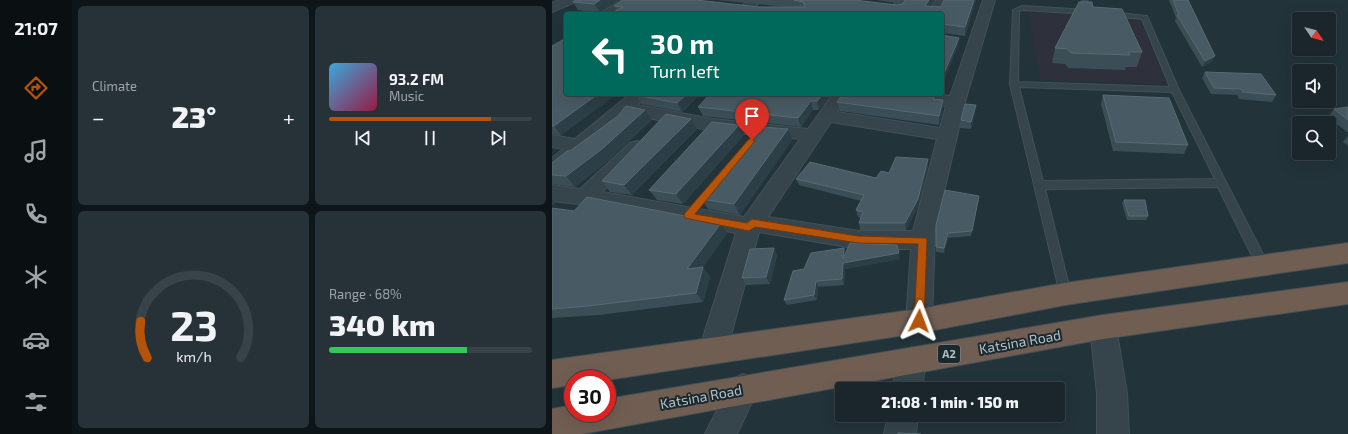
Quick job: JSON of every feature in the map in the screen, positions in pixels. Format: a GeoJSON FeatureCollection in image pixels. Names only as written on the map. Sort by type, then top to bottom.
{"type":"FeatureCollection","features":[{"type":"Feature","properties":{"kind":"highway"},"geometry":{"type":"LineString","coordinates":[[552,374],[919,321],[1065,294],[1348,253]]}},
{"type":"Feature","properties":{"kind":"highway","name":"Katsina Road"},"geometry":{"type":"LineString","coordinates":[[552,424],[743,389],[1103,327],[1348,293]]}},
{"type":"Feature","properties":{"kind":"street"},"geometry":{"type":"LineString","coordinates":[[552,8],[569,0]]}},
{"type":"Feature","properties":{"kind":"street"},"geometry":{"type":"LineString","coordinates":[[613,12],[631,0]]}},
{"type":"Feature","properties":{"kind":"street"},"geometry":{"type":"LineString","coordinates":[[935,12],[942,0]]}},
{"type":"Feature","properties":{"kind":"street"},"geometry":{"type":"LineString","coordinates":[[919,321],[923,240],[969,42],[989,0]]}},
{"type":"Feature","properties":{"kind":"street"},"geometry":{"type":"LineString","coordinates":[[552,169],[638,96]]}},
{"type":"Feature","properties":{"kind":"street"},"geometry":{"type":"LineString","coordinates":[[712,350],[751,225],[840,96]]}},
{"type":"Feature","properties":{"kind":"street"},"geometry":{"type":"LineString","coordinates":[[914,96],[956,102]]}},
{"type":"Feature","properties":{"kind":"street"},"geometry":{"type":"LineString","coordinates":[[687,120],[702,104]]}},
{"type":"Feature","properties":{"kind":"street"},"geometry":{"type":"LineString","coordinates":[[624,108],[713,125],[813,135]]}},
{"type":"Feature","properties":{"kind":"street"},"geometry":{"type":"LineString","coordinates":[[826,116],[948,134]]}},
{"type":"Feature","properties":{"kind":"street"},"geometry":{"type":"LineString","coordinates":[[584,197],[668,117]]}},
{"type":"Feature","properties":{"kind":"street"},"geometry":{"type":"LineString","coordinates":[[697,142],[713,125]]}},
{"type":"Feature","properties":{"kind":"street"},"geometry":{"type":"LineString","coordinates":[[746,147],[761,130]]}},
{"type":"Feature","properties":{"kind":"street"},"geometry":{"type":"LineString","coordinates":[[552,142],[578,146]]}},
{"type":"Feature","properties":{"kind":"street"},"geometry":{"type":"LineString","coordinates":[[637,206],[653,189]]}},
{"type":"Feature","properties":{"kind":"street"},"geometry":{"type":"LineString","coordinates":[[552,193],[584,197],[688,216],[858,240],[923,240]]}},
{"type":"Feature","properties":{"kind":"street"},"geometry":{"type":"LineString","coordinates":[[688,216],[703,199]]}},
{"type":"Feature","properties":{"kind":"street"},"geometry":{"type":"LineString","coordinates":[[1103,327],[1112,394],[1113,434]]}},
{"type":"Feature","properties":{"kind":"street"},"geometry":{"type":"LineString","coordinates":[[908,382],[912,361]]}},
{"type":"Feature","properties":{"kind":"street"},"geometry":{"type":"LineString","coordinates":[[721,434],[743,389]]}},
{"type":"Feature","properties":{"kind":"street"},"geometry":{"type":"LineString","coordinates":[[900,434],[902,422]]}},
{"type":"Feature","properties":{"kind":"lane"},"geometry":{"type":"LineString","coordinates":[[1065,294],[1014,84],[1016,10],[1022,8],[1145,17],[1175,90],[1262,266]]}},
{"type":"Feature","properties":{"kind":"lane"},"geometry":{"type":"LineString","coordinates":[[1014,84],[1175,90]]}},
{"type":"Feature","properties":{"kind":"lane"},"geometry":{"type":"LineString","coordinates":[[1039,185],[1221,183]]}},
{"type":"Feature","properties":{"kind":"shaded area"},"geometry":{"type":"Polygon","coordinates":[[[1028,12],[1140,18],[1165,81],[1160,84],[1040,80],[1028,12]]]}},
{"type":"Feature","properties":{"kind":"building"},"geometry":{"type":"Polygon","coordinates":[[[576,0],[600,0],[595,4],[573,2],[576,0]]]}},
{"type":"Feature","properties":{"kind":"building"},"geometry":{"type":"Polygon","coordinates":[[[623,0],[696,0],[759,7],[804,7],[803,2],[794,0],[854,0],[897,5],[903,4],[905,0],[929,0],[925,6],[941,7],[944,0],[974,0],[965,27],[944,24],[944,12],[614,12],[623,7],[614,6],[623,0]]]}},
{"type":"Feature","properties":{"kind":"building"},"geometry":{"type":"Polygon","coordinates":[[[1173,0],[1188,0],[1215,56],[1205,61],[1177,15],[1179,15],[1173,0]]]}},
{"type":"Feature","properties":{"kind":"building"},"geometry":{"type":"Polygon","coordinates":[[[1079,2],[1092,2],[1093,7],[1122,9],[1142,52],[1128,52],[1130,55],[1071,53],[1068,49],[1055,48],[1079,2]]]}},
{"type":"Feature","properties":{"kind":"building"},"geometry":{"type":"Polygon","coordinates":[[[944,35],[959,38],[944,73],[944,35]]]}},
{"type":"Feature","properties":{"kind":"building"},"geometry":{"type":"Polygon","coordinates":[[[564,39],[564,96],[595,96],[554,126],[552,126],[552,46],[564,39]]]}},
{"type":"Feature","properties":{"kind":"building"},"geometry":{"type":"Polygon","coordinates":[[[1205,72],[1261,74],[1276,95],[1243,92],[1241,89],[1214,88],[1205,72]]]}},
{"type":"Feature","properties":{"kind":"building"},"geometry":{"type":"Polygon","coordinates":[[[1103,95],[1169,98],[1188,145],[1116,142],[1103,95]]]}},
{"type":"Feature","properties":{"kind":"building"},"geometry":{"type":"Polygon","coordinates":[[[641,96],[685,96],[677,103],[641,96]]]}},
{"type":"Feature","properties":{"kind":"building"},"geometry":{"type":"Polygon","coordinates":[[[708,96],[821,96],[817,101],[811,101],[798,118],[698,107],[708,96]]]}},
{"type":"Feature","properties":{"kind":"building"},"geometry":{"type":"Polygon","coordinates":[[[842,96],[928,96],[934,97],[933,99],[943,100],[939,116],[837,102],[842,96]]]}},
{"type":"Feature","properties":{"kind":"building"},"geometry":{"type":"Polygon","coordinates":[[[965,104],[976,105],[971,122],[961,120],[965,104]]]}},
{"type":"Feature","properties":{"kind":"building"},"geometry":{"type":"Polygon","coordinates":[[[626,106],[645,110],[602,149],[566,176],[552,175],[552,163],[618,116],[626,106]]]}},
{"type":"Feature","properties":{"kind":"building"},"geometry":{"type":"Polygon","coordinates":[[[1348,107],[1348,120],[1334,109],[1348,107]]]}},
{"type":"Feature","properties":{"kind":"building"},"geometry":{"type":"Polygon","coordinates":[[[666,114],[691,119],[624,185],[602,181],[666,114]]]}},
{"type":"Feature","properties":{"kind":"building"},"geometry":{"type":"Polygon","coordinates":[[[712,122],[739,125],[676,194],[649,190],[712,122]]]}},
{"type":"Feature","properties":{"kind":"building"},"geometry":{"type":"Polygon","coordinates":[[[763,127],[788,129],[734,204],[701,199],[763,127]]]}},
{"type":"Feature","properties":{"kind":"building"},"geometry":{"type":"Polygon","coordinates":[[[896,157],[928,159],[918,199],[905,223],[859,223],[863,212],[856,210],[864,195],[796,179],[810,162],[876,178],[881,171],[889,173],[896,157]]]}},
{"type":"Feature","properties":{"kind":"building"},"geometry":{"type":"Polygon","coordinates":[[[945,190],[979,196],[972,231],[948,233],[944,248],[936,247],[936,225],[945,190]]]}},
{"type":"Feature","properties":{"kind":"building"},"geometry":{"type":"Polygon","coordinates":[[[587,197],[721,223],[687,269],[703,267],[696,293],[552,309],[552,208],[574,211],[587,197]]]}},
{"type":"Feature","properties":{"kind":"building"},"geometry":{"type":"Polygon","coordinates":[[[1124,200],[1145,200],[1148,216],[1129,216],[1124,200]]]}},
{"type":"Feature","properties":{"kind":"building"},"geometry":{"type":"Polygon","coordinates":[[[850,243],[897,245],[899,253],[843,263],[842,279],[816,281],[814,295],[784,300],[793,271],[804,269],[811,253],[844,248],[843,259],[850,243]]]}},
{"type":"Feature","properties":{"kind":"building"},"geometry":{"type":"Polygon","coordinates":[[[774,248],[766,277],[742,278],[750,249],[774,248]]]}},
{"type":"Feature","properties":{"kind":"building"},"geometry":{"type":"Polygon","coordinates":[[[898,433],[921,434],[898,434],[898,433]]]}},
{"type":"Feature","properties":{"kind":"route"},"geometry":{"type":"LineString","coordinates":[[752,140],[688,216],[749,227],[752,223],[858,240],[923,240],[919,321]]}}]}
